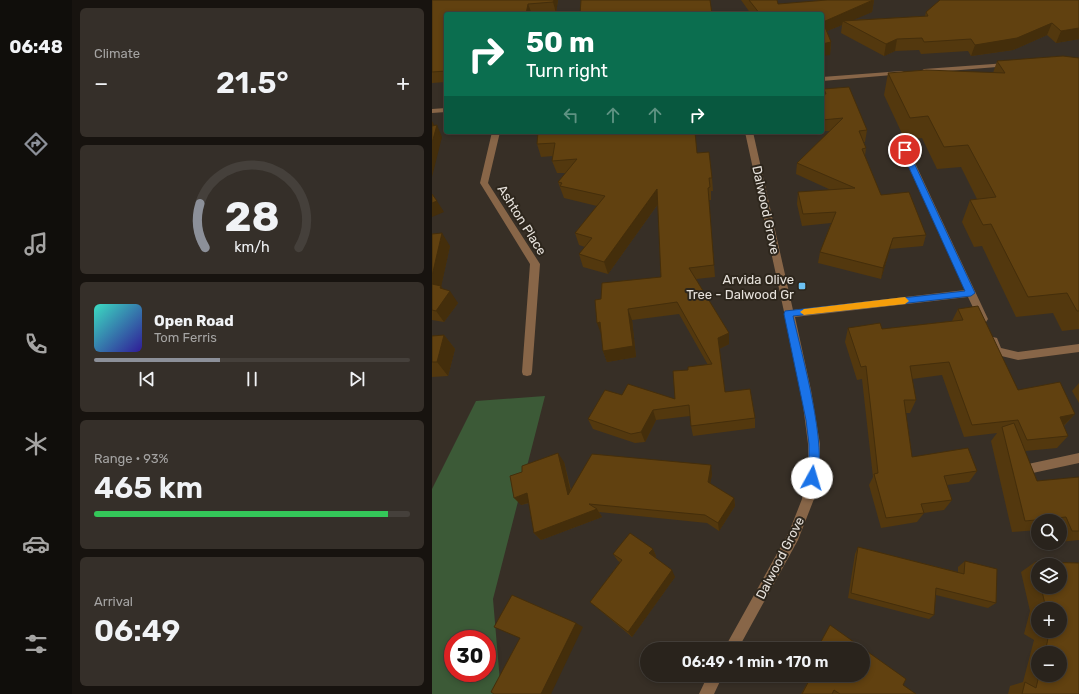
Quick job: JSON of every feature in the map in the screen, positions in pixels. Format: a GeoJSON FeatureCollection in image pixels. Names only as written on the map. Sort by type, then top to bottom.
{"type":"FeatureCollection","features":[{"type":"Feature","properties":{"kind":"street"},"geometry":{"type":"LineString","coordinates":[[917,72],[1012,64]]}},
{"type":"Feature","properties":{"kind":"street"},"geometry":{"type":"LineString","coordinates":[[824,79],[909,72]]}},
{"type":"Feature","properties":{"kind":"street"},"geometry":{"type":"LineString","coordinates":[[432,111],[444,110]]}},
{"type":"Feature","properties":{"kind":"street","name":"Ashton Place"},"geometry":{"type":"LineString","coordinates":[[496,134],[484,183],[535,264],[527,372]]}},
{"type":"Feature","properties":{"kind":"street","name":"Dalwood Grove"},"geometry":{"type":"LineString","coordinates":[[735,642],[794,536],[808,499],[814,467],[811,420],[749,134]]}},
{"type":"Feature","properties":{"kind":"street"},"geometry":{"type":"LineString","coordinates":[[905,150],[997,351],[1018,356],[1079,348]]}},
{"type":"Feature","properties":{"kind":"street"},"geometry":{"type":"LineString","coordinates":[[788,314],[971,293]]}},
{"type":"Feature","properties":{"kind":"street"},"geometry":{"type":"LineString","coordinates":[[1028,469],[1079,458]]}},
{"type":"Feature","properties":{"kind":"street"},"geometry":{"type":"LineString","coordinates":[[706,694],[712,682]]}},
{"type":"Feature","properties":{"kind":"green space"},"geometry":{"type":"Polygon","coordinates":[[[545,396],[493,599],[496,630],[444,630],[444,682],[496,682],[496,635],[501,694],[432,694],[432,489],[476,401],[545,396]]]}},
{"type":"Feature","properties":{"kind":"building"},"geometry":{"type":"Polygon","coordinates":[[[432,0],[554,0],[553,2],[528,4],[526,12],[444,12],[444,71],[432,72],[432,0]]]}},
{"type":"Feature","properties":{"kind":"building"},"geometry":{"type":"Polygon","coordinates":[[[581,0],[710,0],[712,12],[580,12],[581,0]]]}},
{"type":"Feature","properties":{"kind":"building"},"geometry":{"type":"Polygon","coordinates":[[[749,0],[777,0],[778,4],[827,0],[873,0],[824,22],[824,12],[758,12],[749,0]]]}},
{"type":"Feature","properties":{"kind":"building"},"geometry":{"type":"Polygon","coordinates":[[[940,0],[1079,0],[1079,28],[1061,31],[1052,23],[1017,38],[975,45],[971,39],[924,42],[922,38],[897,39],[886,44],[843,21],[928,16],[926,12],[940,0]]]}},
{"type":"Feature","properties":{"kind":"building"},"geometry":{"type":"Polygon","coordinates":[[[824,24],[831,42],[824,44],[824,24]]]}},
{"type":"Feature","properties":{"kind":"building"},"geometry":{"type":"Polygon","coordinates":[[[1063,56],[1079,58],[1079,311],[1077,311],[1067,293],[1028,297],[991,224],[983,225],[970,200],[996,197],[968,145],[944,147],[928,116],[910,118],[888,73],[926,70],[1005,73],[997,61],[1063,56]]]}},
{"type":"Feature","properties":{"kind":"building"},"geometry":{"type":"Polygon","coordinates":[[[849,87],[867,130],[859,131],[866,148],[862,149],[881,195],[909,192],[926,235],[893,238],[883,268],[820,252],[836,212],[803,214],[798,192],[855,188],[797,163],[843,118],[824,120],[824,94],[826,94],[824,89],[849,87]]]}},
{"type":"Feature","properties":{"kind":"building"},"geometry":{"type":"Polygon","coordinates":[[[437,125],[432,143],[432,126],[437,125]]]}},
{"type":"Feature","properties":{"kind":"building"},"geometry":{"type":"Polygon","coordinates":[[[538,134],[695,134],[697,153],[709,152],[712,178],[709,178],[710,187],[708,188],[714,265],[689,268],[729,333],[718,338],[725,392],[750,389],[755,418],[691,426],[689,405],[653,410],[641,432],[631,434],[588,419],[605,390],[622,395],[628,384],[675,399],[673,371],[688,370],[688,367],[712,364],[677,302],[628,309],[633,346],[603,351],[600,322],[597,323],[595,300],[601,299],[602,283],[661,277],[657,189],[604,262],[579,254],[592,238],[575,233],[605,196],[560,186],[562,183],[558,182],[577,159],[552,161],[555,143],[537,144],[538,134]]]}},
{"type":"Feature","properties":{"kind":"building"},"geometry":{"type":"Polygon","coordinates":[[[432,194],[437,201],[432,203],[432,194]]]}},
{"type":"Feature","properties":{"kind":"building"},"geometry":{"type":"Polygon","coordinates":[[[442,233],[432,276],[432,234],[442,233]]]}},
{"type":"Feature","properties":{"kind":"building"},"geometry":{"type":"Polygon","coordinates":[[[432,284],[441,286],[440,288],[450,291],[436,311],[432,310],[432,284]]]}},
{"type":"Feature","properties":{"kind":"building"},"geometry":{"type":"Polygon","coordinates":[[[978,306],[1018,390],[1060,382],[1075,414],[1060,417],[1068,436],[1027,440],[1018,420],[972,425],[949,362],[910,366],[916,400],[904,400],[912,457],[968,448],[977,471],[944,476],[952,500],[921,504],[924,513],[886,518],[874,474],[878,473],[866,366],[861,367],[848,328],[880,323],[882,329],[963,320],[958,309],[978,306]]]}},
{"type":"Feature","properties":{"kind":"building"},"geometry":{"type":"Polygon","coordinates":[[[444,335],[437,362],[432,362],[432,336],[444,335]]]}},
{"type":"Feature","properties":{"kind":"building"},"geometry":{"type":"Polygon","coordinates":[[[1014,423],[1037,481],[1079,477],[1079,531],[1072,531],[1067,519],[1067,514],[1031,514],[1031,520],[1025,521],[1002,427],[1014,423]]]}},
{"type":"Feature","properties":{"kind":"building"},"geometry":{"type":"Polygon","coordinates":[[[558,453],[568,495],[592,454],[711,465],[708,482],[734,498],[718,523],[705,515],[589,504],[597,509],[534,533],[527,493],[514,498],[510,476],[522,472],[522,466],[558,453]]]}},
{"type":"Feature","properties":{"kind":"building"},"geometry":{"type":"Polygon","coordinates":[[[630,533],[653,549],[649,553],[672,570],[628,632],[590,602],[622,560],[613,554],[630,533]]]}},
{"type":"Feature","properties":{"kind":"building"},"geometry":{"type":"Polygon","coordinates":[[[858,547],[964,574],[965,561],[997,569],[996,603],[936,588],[934,615],[851,593],[858,547]]]}},
{"type":"Feature","properties":{"kind":"building"},"geometry":{"type":"Polygon","coordinates":[[[1067,563],[1079,563],[1079,694],[1022,694],[1025,682],[1036,688],[1037,682],[1067,682],[1067,646],[1046,646],[1048,638],[1067,638],[1067,602],[1045,602],[1043,594],[1067,594],[1067,563]]]}},
{"type":"Feature","properties":{"kind":"building"},"geometry":{"type":"Polygon","coordinates":[[[512,595],[576,623],[541,694],[494,694],[491,692],[520,638],[494,627],[512,595]]]}},
{"type":"Feature","properties":{"kind":"building"},"geometry":{"type":"Polygon","coordinates":[[[830,625],[854,642],[821,642],[830,625]]]}},
{"type":"Feature","properties":{"kind":"building"},"geometry":{"type":"Polygon","coordinates":[[[870,653],[906,679],[903,685],[916,694],[840,694],[834,690],[832,694],[802,694],[808,682],[870,682],[870,653]]]}},
{"type":"Feature","properties":{"kind":"slow traffic"},"geometry":{"type":"LineString","coordinates":[[804,312],[905,301]]}},
{"type":"Feature","properties":{"kind":"place","name":"Arvida Olive Tree - Dalwood Gr"},"geometry":{"type":"Point","coordinates":[802,286]}},
{"type":"Feature","properties":{"kind":"route"},"geometry":{"type":"LineString","coordinates":[[812,478],[814,467],[814,444],[811,420],[806,390],[788,314],[971,293],[905,150]]}}]}
